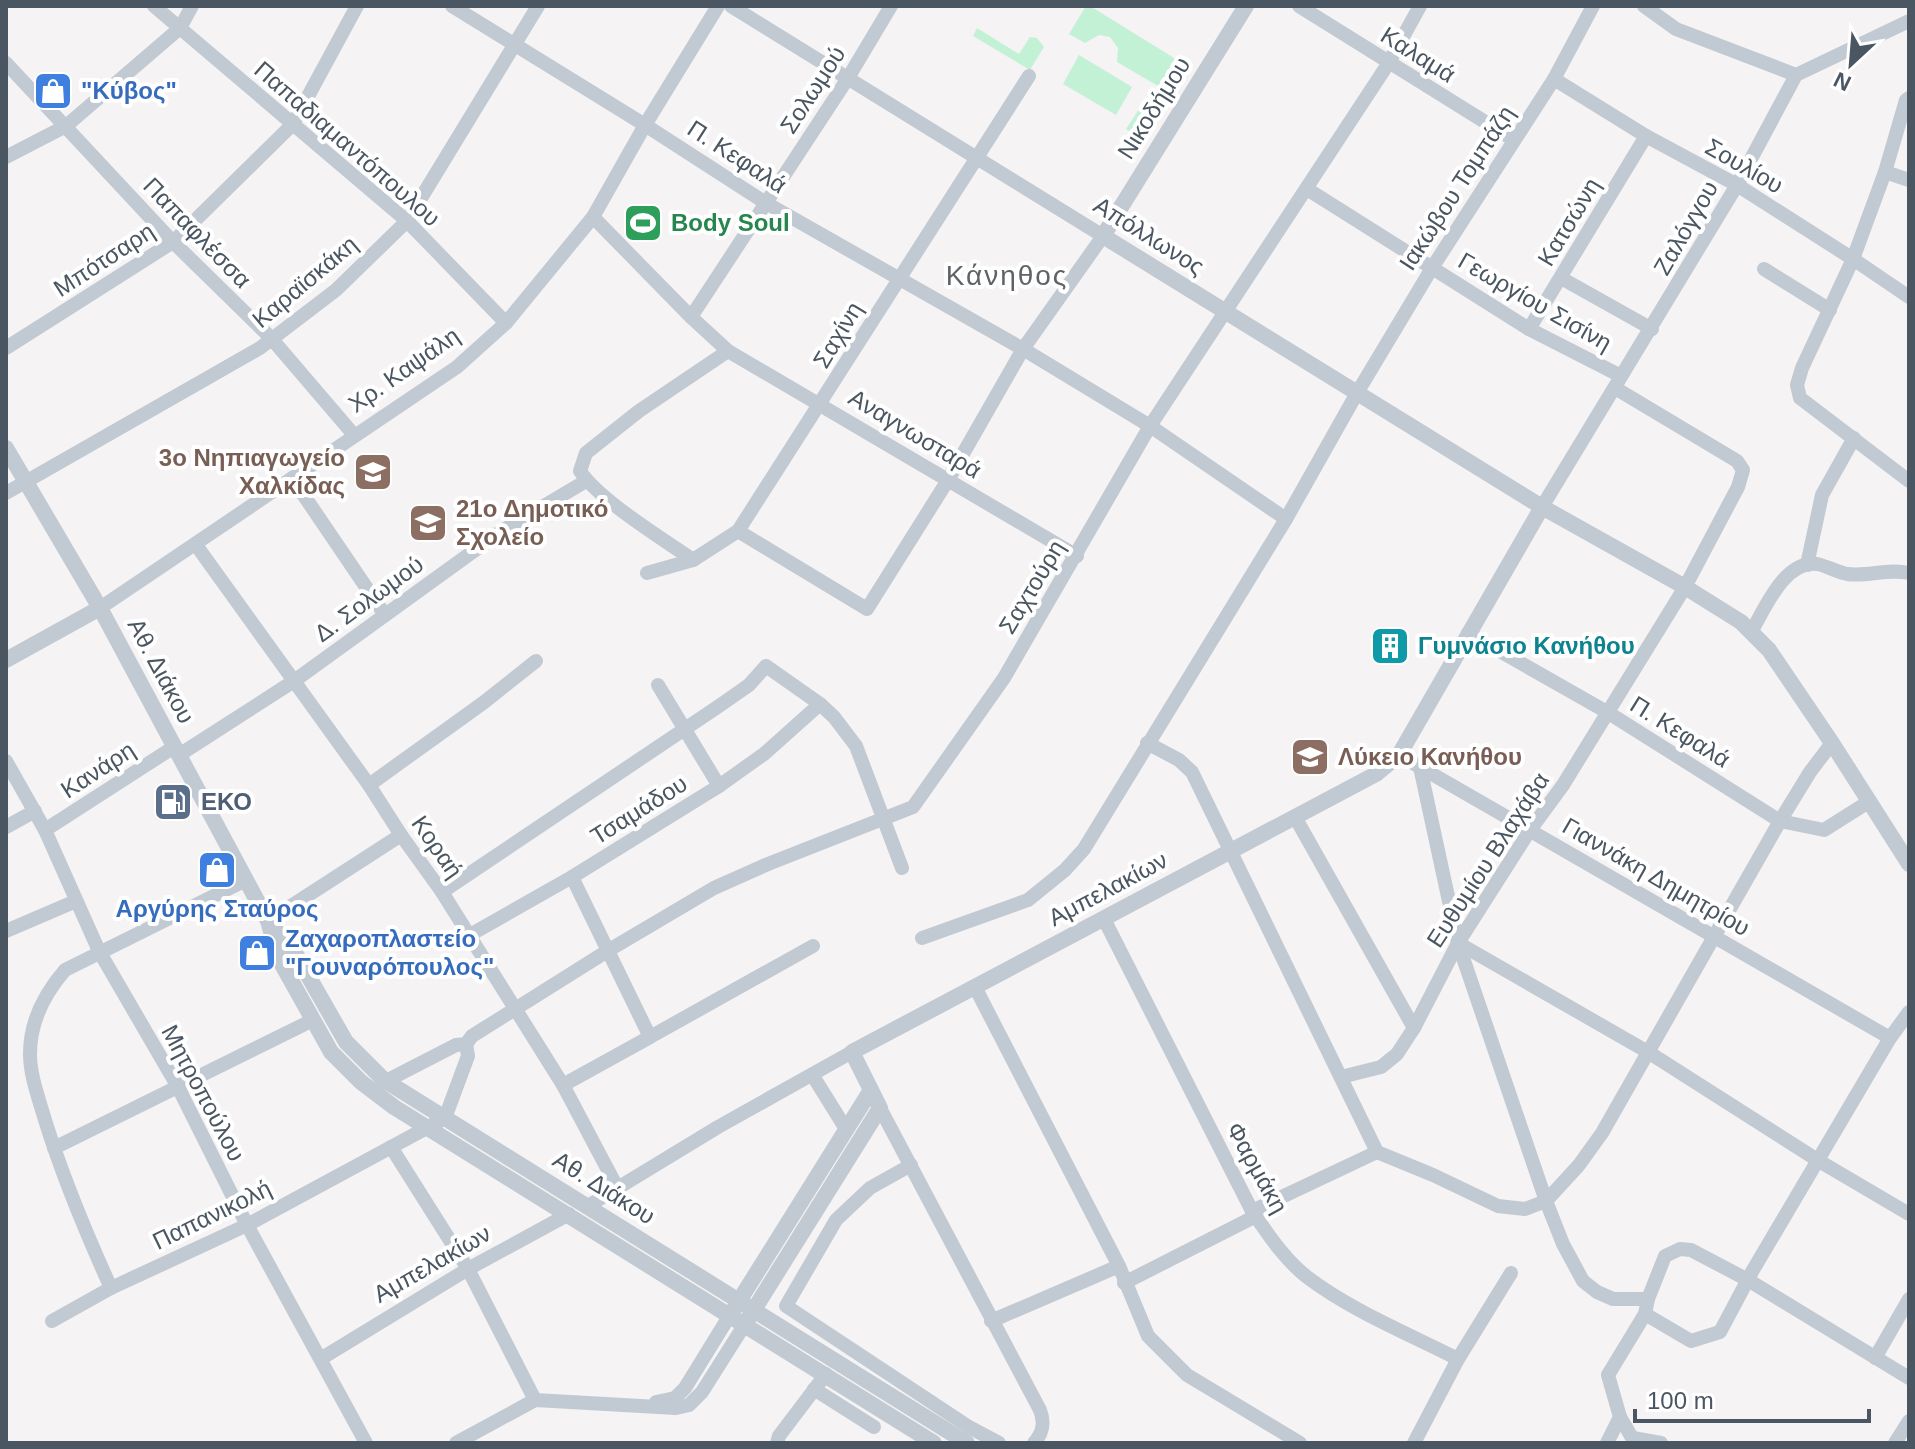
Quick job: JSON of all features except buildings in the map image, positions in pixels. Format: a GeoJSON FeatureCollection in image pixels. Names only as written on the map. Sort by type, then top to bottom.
{"type":"FeatureCollection","features":[{"type":"Feature","properties":{"kind":"street","name":"Παπαδιαμαντόπουλου"},"geometry":{"type":"LineString","coordinates":[[154,6],[407,221],[506,323]]}},
{"type":"Feature","properties":{"kind":"street"},"geometry":{"type":"LineString","coordinates":[[6,157],[66,126],[180,28],[192,6]]}},
{"type":"Feature","properties":{"kind":"street","name":"Μπότσαρη"},"geometry":{"type":"LineString","coordinates":[[6,348],[173,242],[293,124],[357,6]]}},
{"type":"Feature","properties":{"kind":"street","name":"Π. Κεφαλά"},"geometry":{"type":"LineString","coordinates":[[452,6],[766,203],[1023,349],[1150,426],[1286,519]]}},
{"type":"Feature","properties":{"kind":"street","name":"Καραϊσκάκη"},"geometry":{"type":"LineString","coordinates":[[6,493],[260,348],[336,290],[407,221],[538,6]]}},
{"type":"Feature","properties":{"kind":"street","name":"Χρ. Καψάλη"},"geometry":{"type":"LineString","coordinates":[[6,660],[100,608],[196,545],[457,367],[506,323],[593,217],[718,6]]}},
{"type":"Feature","properties":{"kind":"street","name":"Απόλλωνος"},"geometry":{"type":"LineString","coordinates":[[731,6],[1542,507],[1741,622],[1769,650],[1909,864]]}},
{"type":"Feature","properties":{"kind":"street","name":"Σολωμού"},"geometry":{"type":"LineString","coordinates":[[691,317],[848,78],[891,6]]}},
{"type":"Feature","properties":{"kind":"street","name":"Νικοδήμου"},"geometry":{"type":"LineString","coordinates":[[1103,236],[1246,6]]}},
{"type":"Feature","properties":{"kind":"street","name":"Καλαμά"},"geometry":{"type":"LineString","coordinates":[[1299,6],[1514,140]]}},
{"type":"Feature","properties":{"kind":"street","name":"Σαχτούρη"},"geometry":{"type":"LineString","coordinates":[[386,1081],[456,1045],[466,1044],[472,1036],[714,888],[913,807],[1004,678],[1150,426],[1388,64],[1420,6]]}},
{"type":"Feature","properties":{"kind":"street","name":"Ιακώβου Τομπάζη"},"geometry":{"type":"LineString","coordinates":[[922,938],[1028,900],[1065,870],[1084,849],[1286,519],[1432,268],[1554,79],[1593,6]]}},
{"type":"Feature","properties":{"kind":"street"},"geometry":{"type":"LineString","coordinates":[[1644,6],[1676,29],[1796,75],[1909,21]]}},
{"type":"Feature","properties":{"kind":"street","name":"Παπαφλέσσα"},"geometry":{"type":"LineString","coordinates":[[6,63],[173,242],[271,338],[354,435]]}},
{"type":"Feature","properties":{"kind":"street","name":"Ζαλόγγου"},"geometry":{"type":"LineString","coordinates":[[1542,507],[1737,185],[1796,75]]}},
{"type":"Feature","properties":{"kind":"street","name":"Σαχίνη"},"geometry":{"type":"LineString","coordinates":[[647,573],[693,560],[710,552],[738,531],[1029,76]]}},
{"type":"Feature","properties":{"kind":"street","name":"Σουλίου"},"geometry":{"type":"LineString","coordinates":[[1554,79],[1646,136],[1737,185],[1909,297]]}},
{"type":"Feature","properties":{"kind":"street"},"geometry":{"type":"LineString","coordinates":[[1909,98],[1853,259],[1797,385],[1800,398],[1909,481]]}},
{"type":"Feature","properties":{"kind":"street","name":"Κατσώνη"},"geometry":{"type":"LineString","coordinates":[[1529,329],[1646,136]]}},
{"type":"Feature","properties":{"kind":"street"},"geometry":{"type":"LineString","coordinates":[[1885,172],[1909,180]]}},
{"type":"Feature","properties":{"kind":"street","name":"Γεωργίου Σισίνη"},"geometry":{"type":"LineString","coordinates":[[1307,189],[1618,382],[1737,461],[1743,470]]}},
{"type":"Feature","properties":{"kind":"street","name":"Αναγνωσταρά"},"geometry":{"type":"LineString","coordinates":[[593,217],[728,351],[1077,556]]}},
{"type":"Feature","properties":{"kind":"street"},"geometry":{"type":"LineString","coordinates":[[738,531],[867,609],[948,480],[1023,349],[1103,236]]}},
{"type":"Feature","properties":{"kind":"street"},"geometry":{"type":"LineString","coordinates":[[1764,269],[1830,310]]}},
{"type":"Feature","properties":{"kind":"street"},"geometry":{"type":"LineString","coordinates":[[1561,278],[1652,329]]}},
{"type":"Feature","properties":{"kind":"street","name":"Δ. Σολωμού"},"geometry":{"type":"LineString","coordinates":[[177,751],[294,681],[583,476],[586,453],[639,411],[728,351]]}},
{"type":"Feature","properties":{"kind":"street"},"geometry":{"type":"LineString","coordinates":[[1807,565],[1822,495],[1854,438]]}},
{"type":"Feature","properties":{"kind":"street","name":"Αθ. Διάκου"},"geometry":{"type":"LineString","coordinates":[[6,448],[100,608],[268,921],[279,959],[331,1052],[346,1069],[376,1095],[427,1128],[934,1443]]}},
{"type":"Feature","properties":{"kind":"street","name":"Ευθυμίου Βλαχάβα"},"geometry":{"type":"LineString","coordinates":[[1341,1077],[1381,1067],[1397,1054],[1458,943],[1530,830],[1563,785],[1685,587],[1738,487],[1743,470]]}},
{"type":"Feature","properties":{"kind":"street"},"geometry":{"type":"LineString","coordinates":[[583,476],[642,525],[693,560]]}},
{"type":"Feature","properties":{"kind":"street"},"geometry":{"type":"LineString","coordinates":[[292,478],[385,615]]}},
{"type":"Feature","properties":{"kind":"street","name":"Αμπελακίων"},"geometry":{"type":"LineString","coordinates":[[588,1206],[718,1127],[852,1052],[1376,774],[1399,755],[1542,507]]}},
{"type":"Feature","properties":{"kind":"street","name":"Κοραή"},"geometry":{"type":"LineString","coordinates":[[196,545],[442,892],[563,1085],[618,1189]]}},
{"type":"Feature","properties":{"kind":"street"},"geometry":{"type":"LineString","coordinates":[[1751,632],[1790,572],[1801,564],[1817,564],[1849,574],[1894,569],[1909,573]]}},
{"type":"Feature","properties":{"kind":"street","name":"Π. Κεφαλά"},"geometry":{"type":"LineString","coordinates":[[1468,633],[1607,712],[1780,821],[1824,830],[1870,801]]}},
{"type":"Feature","properties":{"kind":"street"},"geometry":{"type":"LineString","coordinates":[[369,785],[536,661]]}},
{"type":"Feature","properties":{"kind":"street"},"geometry":{"type":"LineString","coordinates":[[442,892],[749,685],[766,666],[820,704],[856,746],[902,868]]}},
{"type":"Feature","properties":{"kind":"street"},"geometry":{"type":"LineString","coordinates":[[658,685],[719,786]]}},
{"type":"Feature","properties":{"kind":"street","name":"Τσαμάδου"},"geometry":{"type":"LineString","coordinates":[[468,936],[572,877],[719,786],[764,754],[820,704]]}},
{"type":"Feature","properties":{"kind":"street"},"geometry":{"type":"LineString","coordinates":[[1147,743],[1179,760],[1192,772],[1377,1152],[1498,1206],[1525,1209],[1546,1201],[1579,1165],[1602,1133],[1780,821],[1832,743]]}},
{"type":"Feature","properties":{"kind":"street","name":"Κανάρη"},"geometry":{"type":"LineString","coordinates":[[45,830],[177,751]]}},
{"type":"Feature","properties":{"kind":"street","name":"Γιαννάκη Δημητρίου"},"geometry":{"type":"LineString","coordinates":[[1399,755],[1890,1038]]}},
{"type":"Feature","properties":{"kind":"street","name":"Μητροπούλου"},"geometry":{"type":"LineString","coordinates":[[6,761],[45,830],[99,951],[178,1087],[247,1225],[366,1443]]}},
{"type":"Feature","properties":{"kind":"street"},"geometry":{"type":"LineString","coordinates":[[1420,767],[1458,943],[1546,1201],[1583,1281],[1613,1299],[1646,1306],[1691,1341],[1720,1332],[1890,1038],[1909,1012]]}},
{"type":"Feature","properties":{"kind":"street","name":"Κανάρη"},"geometry":{"type":"LineString","coordinates":[[6,827],[35,811]]}},
{"type":"Feature","properties":{"kind":"street"},"geometry":{"type":"LineString","coordinates":[[1295,817],[1414,1028]]}},
{"type":"Feature","properties":{"kind":"street"},"geometry":{"type":"LineString","coordinates":[[268,921],[401,835]]}},
{"type":"Feature","properties":{"kind":"street"},"geometry":{"type":"LineString","coordinates":[[572,877],[650,1037]]}},
{"type":"Feature","properties":{"kind":"street"},"geometry":{"type":"LineString","coordinates":[[111,1288],[73,1204],[35,1087],[30,1054],[36,1016],[51,986],[65,970],[246,880]]}},
{"type":"Feature","properties":{"kind":"street"},"geometry":{"type":"LineString","coordinates":[[6,931],[76,901]]}},
{"type":"Feature","properties":{"kind":"street","name":"Φαρμάκη"},"geometry":{"type":"LineString","coordinates":[[1104,919],[1254,1214],[1281,1252],[1306,1276],[1358,1308],[1458,1359]]}},
{"type":"Feature","properties":{"kind":"street","name":"Αθ. Διάκου"},"geometry":{"type":"LineString","coordinates":[[268,921],[294,951],[346,1042],[386,1081],[967,1443]]}},
{"type":"Feature","properties":{"kind":"street"},"geometry":{"type":"LineString","coordinates":[[1458,943],[1648,1052],[1819,1161],[1909,1214]]}},
{"type":"Feature","properties":{"kind":"street"},"geometry":{"type":"LineString","coordinates":[[563,1085],[813,946]]}},
{"type":"Feature","properties":{"kind":"street"},"geometry":{"type":"LineString","coordinates":[[975,987],[1119,1266],[1148,1336],[1187,1375],[1300,1443]]}},
{"type":"Feature","properties":{"kind":"street"},"geometry":{"type":"LineString","coordinates":[[54,1148],[313,1020]]}},
{"type":"Feature","properties":{"kind":"street"},"geometry":{"type":"LineString","coordinates":[[445,1118],[468,1056],[466,1044]]}},
{"type":"Feature","properties":{"kind":"street"},"geometry":{"type":"LineString","coordinates":[[852,1052],[1044,1418],[1042,1431],[1034,1443]]}},
{"type":"Feature","properties":{"kind":"street"},"geometry":{"type":"LineString","coordinates":[[813,1076],[846,1129]]}},
{"type":"Feature","properties":{"kind":"street"},"geometry":{"type":"LineString","coordinates":[[456,1443],[535,1400],[640,1406],[675,1398],[738,1319],[871,1090]]}},
{"type":"Feature","properties":{"kind":"street"},"geometry":{"type":"LineString","coordinates":[[747,1304],[880,1108]]}},
{"type":"Feature","properties":{"kind":"street","name":"Παπανικολή"},"geometry":{"type":"LineString","coordinates":[[52,1321],[111,1288],[247,1225],[445,1118]]}},
{"type":"Feature","properties":{"kind":"street"},"geometry":{"type":"LineString","coordinates":[[391,1147],[468,1269],[535,1400]]}},
{"type":"Feature","properties":{"kind":"street"},"geometry":{"type":"LineString","coordinates":[[1124,1283],[1377,1152]]}},
{"type":"Feature","properties":{"kind":"street"},"geometry":{"type":"LineString","coordinates":[[911,1165],[870,1188],[836,1220],[786,1306],[969,1427],[999,1443]]}},
{"type":"Feature","properties":{"kind":"street","name":"Αμπελακίων"},"geometry":{"type":"LineString","coordinates":[[322,1358],[468,1269],[569,1214]]}},
{"type":"Feature","properties":{"kind":"street"},"geometry":{"type":"LineString","coordinates":[[1661,1443],[1634,1441],[1620,1417],[1608,1375],[1646,1306],[1665,1256],[1680,1249],[1691,1250],[1748,1280],[1909,1378]]}},
{"type":"Feature","properties":{"kind":"street"},"geometry":{"type":"LineString","coordinates":[[991,1321],[1119,1266]]}},
{"type":"Feature","properties":{"kind":"street"},"geometry":{"type":"LineString","coordinates":[[1414,1443],[1458,1359],[1511,1273]]}},
{"type":"Feature","properties":{"kind":"street"},"geometry":{"type":"LineString","coordinates":[[1875,1358],[1909,1299]]}},
{"type":"Feature","properties":{"kind":"street"},"geometry":{"type":"LineString","coordinates":[[777,1443],[779,1436],[826,1374]]}},
{"type":"Feature","properties":{"kind":"street"},"geometry":{"type":"LineString","coordinates":[[814,1389],[874,1427],[879,1443]]}},
{"type":"Feature","properties":{"kind":"street"},"geometry":{"type":"LineString","coordinates":[[874,1427],[887,1413]]}},
{"type":"Feature","properties":{"kind":"street"},"geometry":{"type":"LineString","coordinates":[[1607,1443],[1620,1417]]}},
{"type":"Feature","properties":{"kind":"street"},"geometry":{"type":"LineString","coordinates":[[1895,1443],[1909,1421]]}},
{"type":"Feature","properties":{"kind":"green space"},"geometry":{"type":"Polygon","coordinates":[[[1086,6],[1187,66],[1170,93],[1117,62],[1118,48],[1110,37],[1099,35],[1085,43],[1069,34],[1086,6]]]}},
{"type":"Feature","properties":{"kind":"green space"},"geometry":{"type":"Polygon","coordinates":[[[977,28],[1019,54],[1030,37],[1037,38],[1044,47],[1030,70],[973,36],[977,28]]]}},
{"type":"Feature","properties":{"kind":"green space"},"geometry":{"type":"Polygon","coordinates":[[[1079,55],[1132,87],[1116,115],[1063,84],[1079,55]]]}},
{"type":"Feature","properties":{"kind":"green space"},"geometry":{"type":"Polygon","coordinates":[[[1144,102],[1158,111],[1140,138],[1126,129],[1144,102]]]}},
{"type":"Feature","properties":{"kind":"place","name":"\"Κύβος\""},"geometry":{"type":"Point","coordinates":[53,91]}},
{"type":"Feature","properties":{"kind":"place","name":"Body Soul"},"geometry":{"type":"Point","coordinates":[643,223]}},
{"type":"Feature","properties":{"kind":"place","name":"3ο Νηπιαγωγείο Χαλκίδας"},"geometry":{"type":"Point","coordinates":[373,472]}},
{"type":"Feature","properties":{"kind":"place","name":"21ο Δημοτικό Σχολείο"},"geometry":{"type":"Point","coordinates":[428,523]}},
{"type":"Feature","properties":{"kind":"place","name":"Γυμνάσιο Κανήθου"},"geometry":{"type":"Point","coordinates":[1390,646]}},
{"type":"Feature","properties":{"kind":"place","name":"Λύκειο Κανήθου"},"geometry":{"type":"Point","coordinates":[1310,757]}},
{"type":"Feature","properties":{"kind":"place","name":"ΕΚΟ"},"geometry":{"type":"Point","coordinates":[173,802]}},
{"type":"Feature","properties":{"kind":"place","name":"Αργύρης Σταύρος"},"geometry":{"type":"Point","coordinates":[217,870]}},
{"type":"Feature","properties":{"kind":"place","name":"Ζαχαροπλαστείο \"Γουναρόπουλος\""},"geometry":{"type":"Point","coordinates":[257,953]}},
{"type":"Feature","properties":{"kind":"district","name":"Κάνηθος"},"geometry":{"type":"Point","coordinates":[1007,275]}}]}
